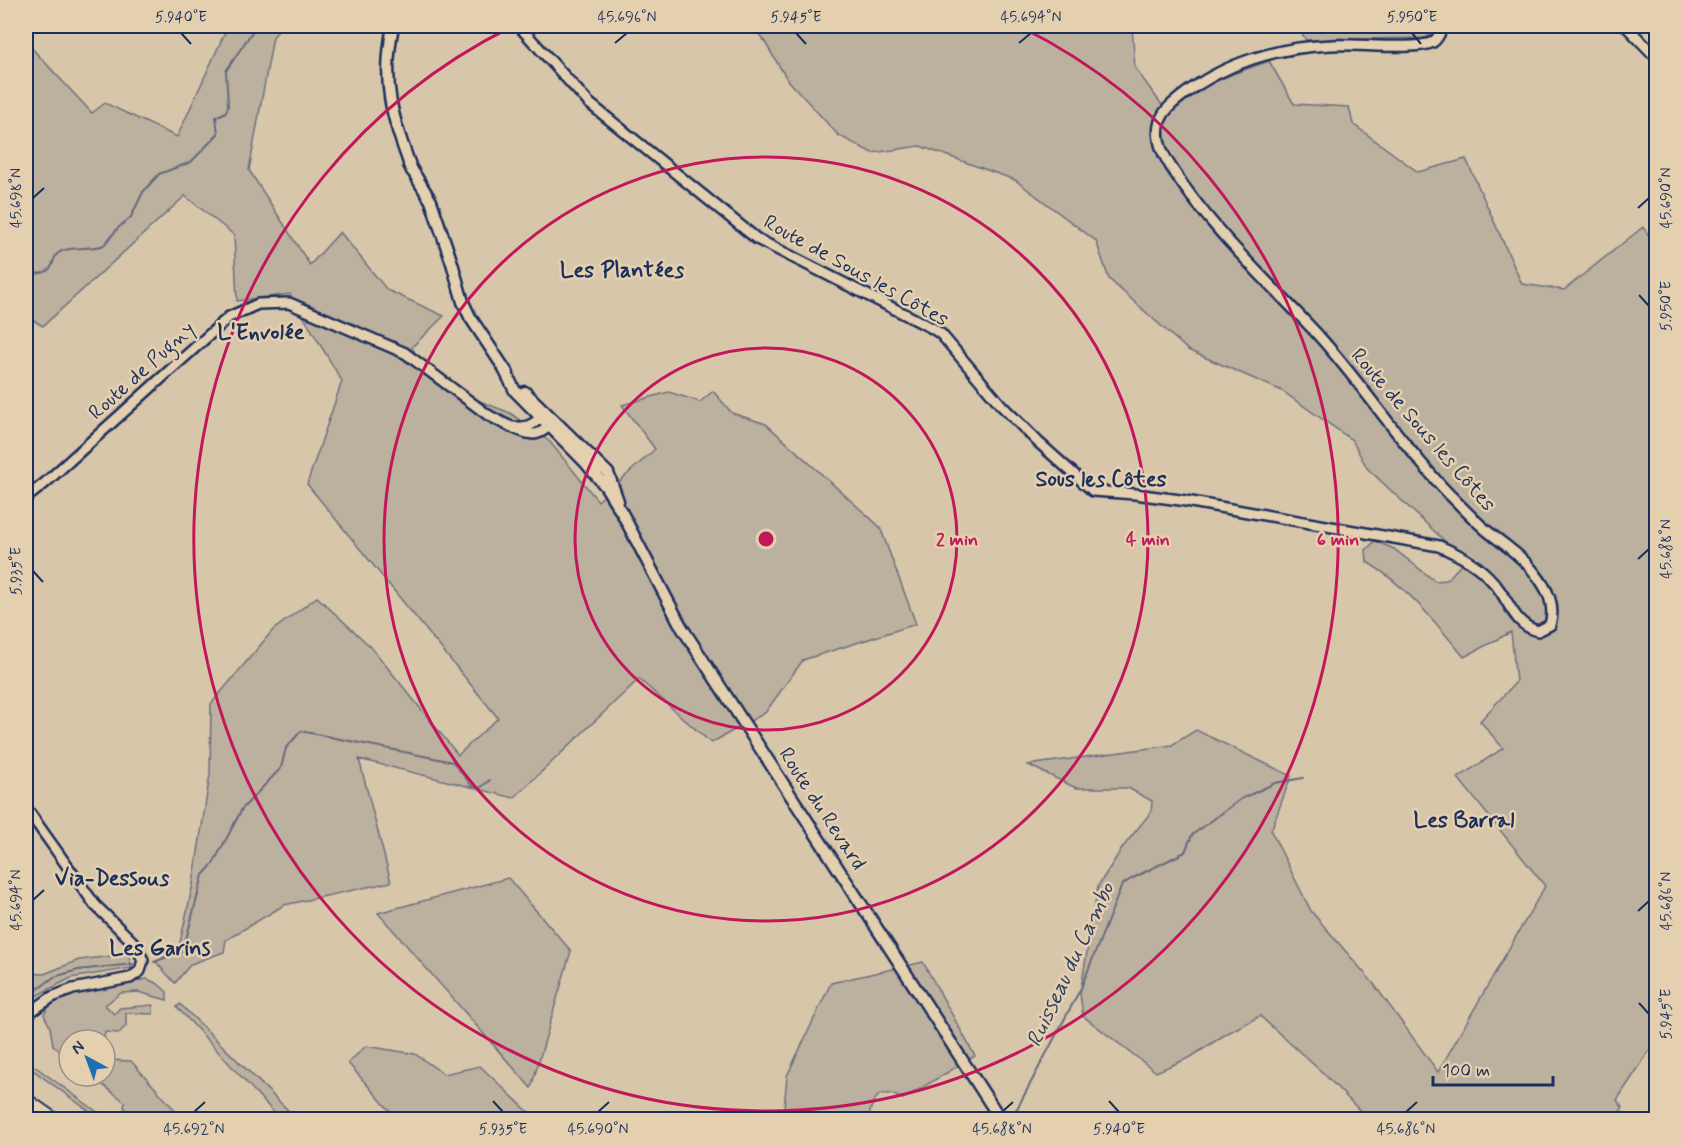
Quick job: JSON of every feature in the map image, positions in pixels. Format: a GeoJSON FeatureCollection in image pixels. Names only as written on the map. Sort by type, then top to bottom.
{"type":"FeatureCollection","features":[{"type":"Feature","properties":{"kind":"highway"},"geometry":{"type":"LineString","coordinates":[[26,1101],[53,1119]]}},
{"type":"Feature","properties":{"kind":"main road","name":"Route du Revard"},"geometry":{"type":"LineString","coordinates":[[393,26],[387,60],[389,101],[409,165],[431,201],[470,317],[504,369],[515,391],[546,420],[597,476],[622,513],[681,626],[1001,1119]]}},
{"type":"Feature","properties":{"kind":"street","name":"Route de Sous les Côtes"},"geometry":{"type":"LineString","coordinates":[[519,26],[589,103],[757,239],[940,334],[1002,406],[1093,491],[1179,500],[1439,546],[1460,555],[1482,571],[1496,584],[1510,609],[1521,622],[1528,629],[1538,631],[1550,625],[1553,612],[1549,597],[1533,571],[1516,553],[1483,528],[1448,492],[1326,345],[1214,224],[1171,166],[1164,154],[1158,134],[1163,115],[1171,105],[1198,84],[1236,64],[1278,52],[1332,44],[1399,46],[1431,43],[1436,40],[1443,26]]}},
{"type":"Feature","properties":{"kind":"street"},"geometry":{"type":"LineString","coordinates":[[1626,26],[1656,57]]}},
{"type":"Feature","properties":{"kind":"street","name":"Route de Pugny"},"geometry":{"type":"LineString","coordinates":[[26,498],[229,317],[258,304],[289,303],[405,353],[488,415],[514,427],[529,426],[546,420]]}},
{"type":"Feature","properties":{"kind":"street"},"geometry":{"type":"LineString","coordinates":[[26,808],[95,905],[135,944],[142,960],[140,971],[130,978],[67,991],[42,1003],[26,1015]]}},
{"type":"Feature","properties":{"kind":"shaded area"},"geometry":{"type":"Polygon","coordinates":[[[228,26],[281,26],[273,37],[249,170],[310,265],[340,232],[387,290],[444,316],[412,347],[422,366],[457,392],[510,413],[550,442],[598,501],[655,449],[622,405],[669,392],[700,402],[713,391],[732,413],[766,424],[880,527],[916,624],[803,660],[765,713],[711,743],[639,679],[514,798],[359,759],[391,882],[284,905],[226,940],[224,952],[191,964],[175,983],[156,962],[179,947],[193,884],[210,774],[211,704],[273,630],[317,597],[371,647],[458,755],[498,718],[307,484],[342,381],[290,294],[237,301],[234,235],[185,196],[43,326],[26,316],[26,42],[92,113],[105,103],[177,137],[228,26]]]}},
{"type":"Feature","properties":{"kind":"shaded area"},"geometry":{"type":"Polygon","coordinates":[[[751,26],[1132,26],[1135,68],[1162,105],[1269,61],[1294,104],[1349,107],[1353,124],[1418,172],[1466,159],[1522,284],[1564,290],[1643,227],[1656,243],[1656,1041],[1617,1100],[1623,1108],[1614,1119],[1368,1119],[1324,1074],[1260,1016],[1226,1034],[1191,1057],[1156,1072],[1083,1016],[1080,994],[1098,886],[1123,847],[1151,812],[1152,801],[1128,788],[1076,788],[1028,765],[1172,745],[1196,730],[1291,776],[1271,831],[1311,911],[1373,983],[1438,1072],[1545,886],[1458,778],[1503,748],[1480,721],[1516,682],[1511,632],[1464,657],[1407,593],[1367,562],[1366,550],[1375,541],[1394,549],[1435,581],[1447,580],[1465,560],[1367,468],[1352,440],[1282,391],[1188,350],[1109,279],[1096,241],[1015,180],[920,146],[872,153],[838,135],[787,79],[763,39],[751,26]]]}},
{"type":"Feature","properties":{"kind":"shaded area"},"geometry":{"type":"Polygon","coordinates":[[[1297,26],[1432,26],[1428,38],[1306,40],[1297,26]]]}},
{"type":"Feature","properties":{"kind":"shaded area"},"geometry":{"type":"Polygon","coordinates":[[[508,878],[571,951],[531,1088],[378,913],[508,878]]]}},
{"type":"Feature","properties":{"kind":"shaded area"},"geometry":{"type":"Polygon","coordinates":[[[128,954],[132,968],[71,978],[34,997],[26,1004],[26,973],[44,974],[79,960],[128,954]]]}},
{"type":"Feature","properties":{"kind":"shaded area"},"geometry":{"type":"Polygon","coordinates":[[[923,962],[975,1056],[903,1099],[892,1094],[880,1094],[873,1102],[868,1119],[783,1120],[787,1076],[831,983],[923,962]]]}},
{"type":"Feature","properties":{"kind":"shaded area"},"geometry":{"type":"Polygon","coordinates":[[[147,979],[158,984],[167,992],[167,1000],[138,992],[121,993],[105,1005],[114,1014],[120,1008],[153,1005],[153,1014],[126,1013],[126,1026],[119,1033],[117,1033],[117,1028],[57,1028],[57,1048],[53,1045],[50,1027],[44,1015],[49,1007],[73,994],[147,979]]]}},
{"type":"Feature","properties":{"kind":"shaded area"},"geometry":{"type":"Polygon","coordinates":[[[180,1004],[297,1119],[280,1119],[177,1007],[180,1004]]]}},
{"type":"Feature","properties":{"kind":"shaded area"},"geometry":{"type":"Polygon","coordinates":[[[366,1046],[415,1054],[444,1074],[480,1066],[536,1119],[397,1119],[348,1063],[366,1046]]]}},
{"type":"Feature","properties":{"kind":"shaded area"},"geometry":{"type":"Polygon","coordinates":[[[26,1060],[57,1083],[57,1088],[26,1065],[26,1060]]]}},
{"type":"Feature","properties":{"kind":"shaded area"},"geometry":{"type":"Polygon","coordinates":[[[117,1060],[131,1061],[183,1119],[133,1119],[124,1107],[125,1102],[107,1088],[117,1088],[117,1060]]]}},
{"type":"Feature","properties":{"kind":"shaded area"},"geometry":{"type":"Polygon","coordinates":[[[58,1088],[64,1088],[107,1119],[100,1119],[58,1088]]]}},
{"type":"Feature","properties":{"kind":"waterway"},"geometry":{"type":"LineString","coordinates":[[26,270],[43,273],[49,270],[57,254],[62,251],[104,245],[131,217],[143,192],[159,174],[191,162],[218,134],[216,117],[226,112],[228,106],[226,71],[256,26]]}},
{"type":"Feature","properties":{"kind":"waterway"},"geometry":{"type":"LineString","coordinates":[[154,962],[183,951],[203,875],[213,864],[242,809],[281,768],[286,748],[301,731],[453,762],[472,786],[480,788],[490,780]]}},
{"type":"Feature","properties":{"kind":"waterway","name":"Ruisseau du Cambo"},"geometry":{"type":"LineString","coordinates":[[1011,1120],[1081,988],[1122,885],[1185,852],[1192,835],[1241,799],[1275,783],[1303,778]]}},
{"type":"Feature","properties":{"kind":"waterway"},"geometry":{"type":"LineString","coordinates":[[26,998],[54,977],[78,970],[133,964]]}},
{"type":"Feature","properties":{"kind":"district","name":"Les Plantées"},"geometry":{"type":"Point","coordinates":[622,271]}},
{"type":"Feature","properties":{"kind":"district","name":"L'Envolée"},"geometry":{"type":"Point","coordinates":[261,333]}},
{"type":"Feature","properties":{"kind":"district","name":"Sous les Côtes"},"geometry":{"type":"Point","coordinates":[1101,480]}},
{"type":"Feature","properties":{"kind":"district","name":"Les Barral"},"geometry":{"type":"Point","coordinates":[1464,821]}},
{"type":"Feature","properties":{"kind":"district","name":"Via-Dessous"},"geometry":{"type":"Point","coordinates":[112,879]}},
{"type":"Feature","properties":{"kind":"district","name":"Les Garins"},"geometry":{"type":"Point","coordinates":[160,949]}}]}
